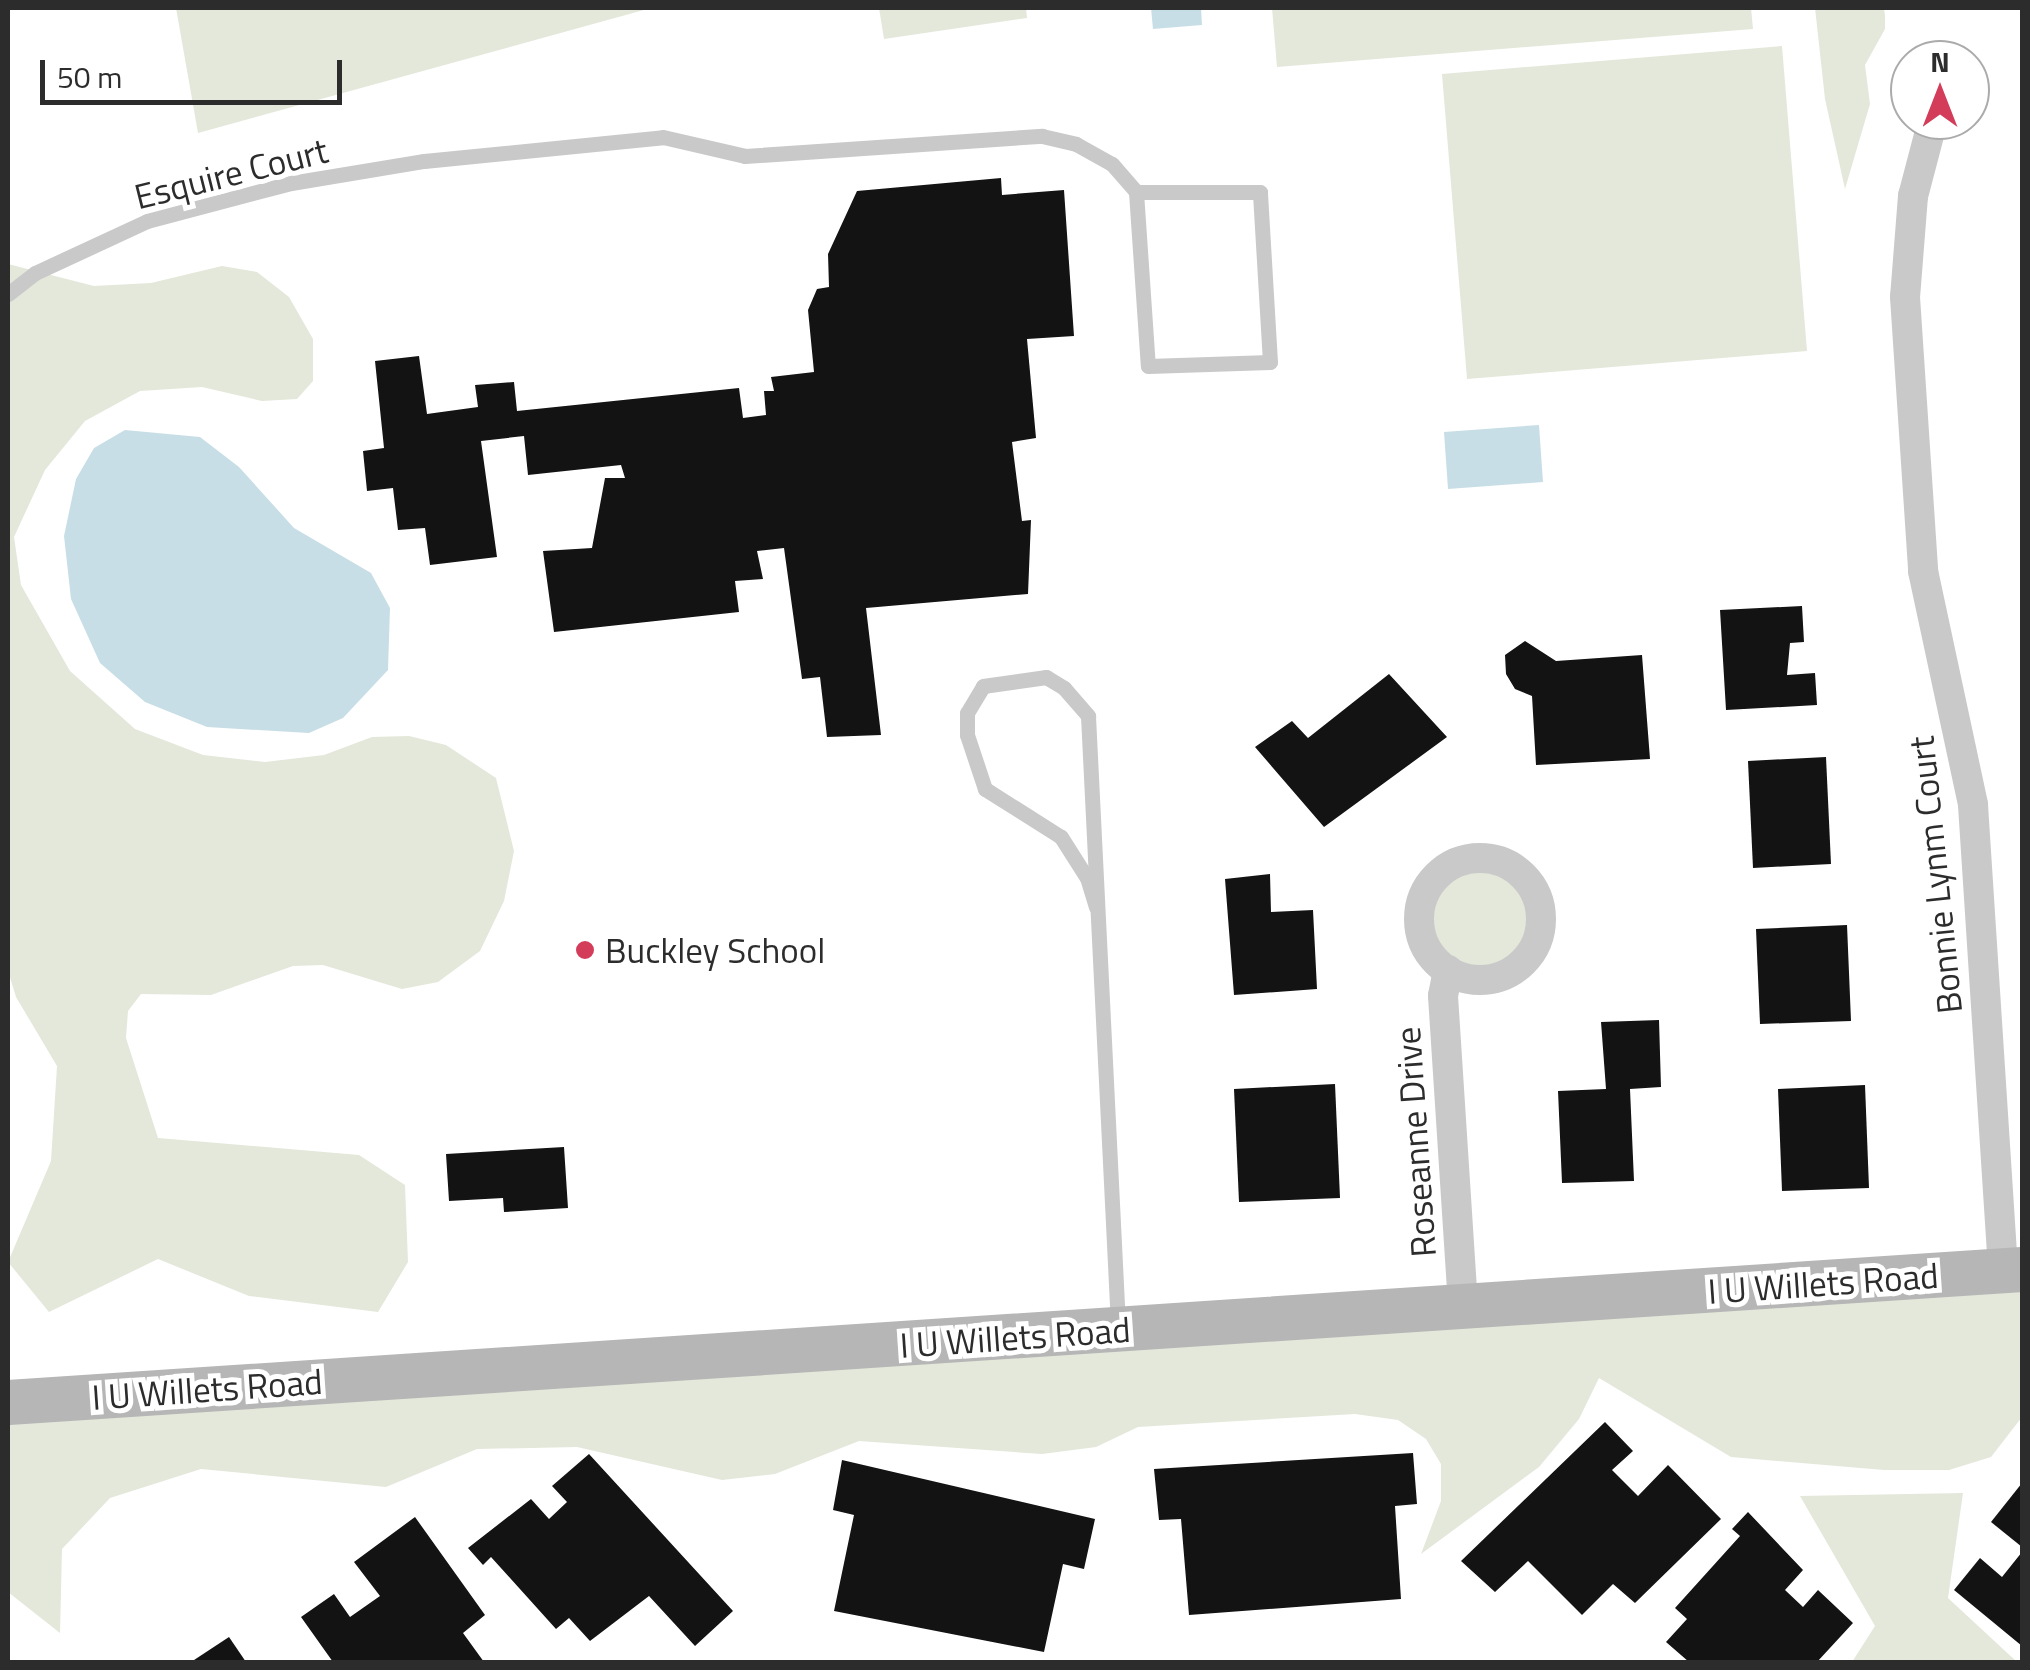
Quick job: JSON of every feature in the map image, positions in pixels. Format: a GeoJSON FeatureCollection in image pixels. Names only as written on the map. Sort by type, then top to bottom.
{"type":"FeatureCollection","features":[{"type":"Feature","properties":{"kind":"street","name":"Bonnie Lynm Court"},"geometry":{"type":"LineString","coordinates":[[1927,140],[1912,196],[1905,296],[1913,431],[1927,602],[1973,805],[2013,1269]]}},
{"type":"Feature","properties":{"kind":"street"},"geometry":{"type":"LineString","coordinates":[[1466,860],[1512,867],[1539,904],[1532,951],[1494,978],[1448,970],[1421,933],[1428,886],[1466,860]]}},
{"type":"Feature","properties":{"kind":"street","name":"Roseanne Drive"},"geometry":{"type":"LineString","coordinates":[[1448,970],[1443,996],[1462,1309]]}},
{"type":"Feature","properties":{"kind":"street","name":"I U Willets Road"},"geometry":{"type":"LineString","coordinates":[[8,1402],[1462,1309],[2013,1269]]}},
{"type":"Feature","properties":{"kind":"lane","name":"Esquire Court"},"geometry":{"type":"LineString","coordinates":[[8,294],[36,273],[147,221],[291,183],[424,161],[663,137],[745,156],[1042,136],[1076,144],[1112,164],[1136,192]]}},
{"type":"Feature","properties":{"kind":"lane"},"geometry":{"type":"LineString","coordinates":[[1136,192],[1260,192],[1270,362],[1148,366],[1136,192]]}},
{"type":"Feature","properties":{"kind":"lane"},"geometry":{"type":"LineString","coordinates":[[1096,906],[1087,878],[1060,837],[985,789],[967,734],[967,713],[984,686],[1046,678],[1064,688],[1088,716],[1118,1330]]}},
{"type":"Feature","properties":{"kind":"shaded area"},"geometry":{"type":"Polygon","coordinates":[[[176,8],[651,8],[198,133],[176,8]]]}},
{"type":"Feature","properties":{"kind":"shaded area"},"geometry":{"type":"Polygon","coordinates":[[[879,8],[1026,8],[1027,18],[884,39],[879,8]]]}},
{"type":"Feature","properties":{"kind":"shaded area"},"geometry":{"type":"Polygon","coordinates":[[[1272,8],[1751,8],[1753,29],[1277,67],[1272,8]]]}},
{"type":"Feature","properties":{"kind":"shaded area"},"geometry":{"type":"Polygon","coordinates":[[[1815,8],[1884,8],[1885,29],[1865,65],[1870,104],[1845,189],[1825,99],[1815,8]]]}},
{"type":"Feature","properties":{"kind":"shaded area"},"geometry":{"type":"Polygon","coordinates":[[[1782,46],[1807,351],[1467,379],[1442,74],[1782,46]]]}},
{"type":"Feature","properties":{"kind":"shaded area"},"geometry":{"type":"Polygon","coordinates":[[[8,264],[94,286],[151,283],[222,266],[257,272],[289,297],[313,339],[313,381],[297,399],[262,401],[202,387],[140,391],[85,421],[45,470],[14,537],[21,585],[70,671],[135,729],[203,755],[265,762],[324,755],[372,737],[409,736],[446,745],[496,778],[514,851],[504,901],[480,951],[438,982],[402,989],[323,965],[293,966],[211,995],[141,994],[128,1011],[126,1038],[158,1138],[359,1155],[405,1185],[408,1262],[378,1312],[249,1296],[158,1259],[49,1312],[8,1262],[51,1161],[57,1066],[16,997],[8,971],[8,264]]]}},
{"type":"Feature","properties":{"kind":"shaded area"},"geometry":{"type":"Polygon","coordinates":[[[1480,859],[1503,863],[1523,876],[1536,896],[1540,919],[1536,942],[1523,962],[1503,975],[1480,979],[1457,975],[1437,962],[1424,942],[1420,919],[1424,896],[1437,876],[1457,863],[1480,859]]]}},
{"type":"Feature","properties":{"kind":"shaded area"},"geometry":{"type":"Polygon","coordinates":[[[2022,1285],[2022,1417],[1991,1457],[1949,1470],[1884,1470],[1731,1457],[1599,1378],[1579,1419],[1539,1467],[1421,1554],[1441,1501],[1441,1464],[1426,1439],[1398,1420],[1355,1414],[1138,1427],[1096,1447],[1042,1454],[859,1441],[775,1474],[722,1480],[577,1447],[477,1449],[386,1487],[201,1469],[110,1498],[62,1549],[60,1633],[8,1592],[8,1415],[2022,1285]]]}},
{"type":"Feature","properties":{"kind":"shaded area"},"geometry":{"type":"Polygon","coordinates":[[[1963,1493],[1948,1598],[2017,1662],[1852,1662],[1875,1626],[1800,1496],[1963,1493]]]}},
{"type":"Feature","properties":{"kind":"water"},"geometry":{"type":"Polygon","coordinates":[[[1151,8],[1201,8],[1202,25],[1153,29],[1151,8]]]}},
{"type":"Feature","properties":{"kind":"water"},"geometry":{"type":"Polygon","coordinates":[[[1539,425],[1543,482],[1448,489],[1444,432],[1539,425]]]}},
{"type":"Feature","properties":{"kind":"water"},"geometry":{"type":"Polygon","coordinates":[[[125,430],[200,437],[239,467],[294,528],[371,573],[390,608],[388,670],[343,718],[309,733],[207,727],[145,702],[100,663],[71,599],[64,536],[76,479],[94,448],[125,430]]]}},
{"type":"Feature","properties":{"kind":"building"},"geometry":{"type":"Polygon","coordinates":[[[1001,178],[1002,195],[1064,190],[1074,336],[1027,339],[1036,438],[1012,442],[1022,521],[1031,520],[1028,594],[866,608],[881,735],[827,737],[820,677],[802,679],[784,548],[757,551],[763,579],[735,581],[739,612],[554,632],[543,551],[592,548],[605,478],[625,478],[621,465],[528,475],[524,436],[481,441],[497,557],[430,565],[425,528],[398,530],[393,488],[367,491],[363,451],[384,448],[375,361],[419,356],[427,414],[478,407],[475,385],[514,382],[517,411],[739,388],[743,418],[766,415],[764,391],[774,391],[771,377],[814,372],[808,310],[817,289],[829,287],[828,254],[857,191],[1001,178]]]}},
{"type":"Feature","properties":{"kind":"building"},"geometry":{"type":"Polygon","coordinates":[[[1802,606],[1804,642],[1790,643],[1787,675],[1815,673],[1817,705],[1726,710],[1720,610],[1802,606]]]}},
{"type":"Feature","properties":{"kind":"building"},"geometry":{"type":"Polygon","coordinates":[[[1525,641],[1556,661],[1642,655],[1650,759],[1536,765],[1532,696],[1515,689],[1506,674],[1505,655],[1525,641]]]}},
{"type":"Feature","properties":{"kind":"building"},"geometry":{"type":"Polygon","coordinates":[[[1389,674],[1447,737],[1324,827],[1255,747],[1292,721],[1308,738],[1389,674]]]}},
{"type":"Feature","properties":{"kind":"building"},"geometry":{"type":"Polygon","coordinates":[[[1826,757],[1831,864],[1753,868],[1748,761],[1826,757]]]}},
{"type":"Feature","properties":{"kind":"building"},"geometry":{"type":"Polygon","coordinates":[[[1270,874],[1271,912],[1313,910],[1317,989],[1234,995],[1225,879],[1270,874]]]}},
{"type":"Feature","properties":{"kind":"building"},"geometry":{"type":"Polygon","coordinates":[[[1847,925],[1851,1021],[1760,1024],[1756,929],[1847,925]]]}},
{"type":"Feature","properties":{"kind":"building"},"geometry":{"type":"Polygon","coordinates":[[[1659,1020],[1661,1087],[1630,1089],[1634,1181],[1562,1183],[1558,1091],[1606,1089],[1601,1022],[1659,1020]]]}},
{"type":"Feature","properties":{"kind":"building"},"geometry":{"type":"Polygon","coordinates":[[[1335,1084],[1340,1198],[1239,1202],[1234,1089],[1335,1084]]]}},
{"type":"Feature","properties":{"kind":"building"},"geometry":{"type":"Polygon","coordinates":[[[1865,1085],[1869,1188],[1782,1191],[1778,1089],[1865,1085]]]}},
{"type":"Feature","properties":{"kind":"building"},"geometry":{"type":"Polygon","coordinates":[[[564,1147],[568,1208],[504,1212],[503,1198],[449,1201],[446,1154],[564,1147]]]}},
{"type":"Feature","properties":{"kind":"building"},"geometry":{"type":"Polygon","coordinates":[[[1605,1422],[1633,1451],[1612,1470],[1638,1496],[1668,1465],[1721,1519],[1635,1603],[1613,1584],[1582,1615],[1528,1561],[1495,1592],[1461,1561],[1605,1422]]]}},
{"type":"Feature","properties":{"kind":"building"},"geometry":{"type":"Polygon","coordinates":[[[1413,1453],[1417,1504],[1395,1506],[1401,1599],[1189,1615],[1181,1519],[1159,1520],[1154,1469],[1413,1453]]]}},
{"type":"Feature","properties":{"kind":"building"},"geometry":{"type":"Polygon","coordinates":[[[589,1454],[733,1611],[695,1646],[649,1596],[590,1641],[569,1618],[556,1629],[491,1557],[483,1565],[468,1548],[531,1499],[549,1519],[567,1502],[552,1486],[589,1454]]]}},
{"type":"Feature","properties":{"kind":"building"},"geometry":{"type":"Polygon","coordinates":[[[842,1460],[1095,1519],[1084,1569],[1063,1564],[1044,1652],[834,1611],[854,1515],[833,1510],[842,1460]]]}},
{"type":"Feature","properties":{"kind":"building"},"geometry":{"type":"Polygon","coordinates":[[[2022,1483],[2022,1547],[1991,1522],[2022,1483]]]}},
{"type":"Feature","properties":{"kind":"building"},"geometry":{"type":"Polygon","coordinates":[[[1748,1512],[1803,1570],[1785,1590],[1803,1607],[1818,1590],[1853,1623],[1817,1662],[1689,1662],[1666,1642],[1687,1619],[1675,1608],[1740,1536],[1732,1529],[1748,1512]]]}},
{"type":"Feature","properties":{"kind":"building"},"geometry":{"type":"Polygon","coordinates":[[[415,1517],[485,1615],[463,1633],[484,1662],[333,1662],[301,1617],[334,1594],[350,1617],[380,1596],[354,1562],[415,1517]]]}},
{"type":"Feature","properties":{"kind":"building"},"geometry":{"type":"Polygon","coordinates":[[[2022,1552],[2022,1646],[1954,1590],[1980,1558],[2002,1577],[2022,1552]]]}},
{"type":"Feature","properties":{"kind":"building"},"geometry":{"type":"Polygon","coordinates":[[[229,1637],[246,1662],[191,1662],[229,1637]]]}},
{"type":"Feature","properties":{"kind":"place","name":"Buckley School"},"geometry":{"type":"Point","coordinates":[585,950]}}]}
